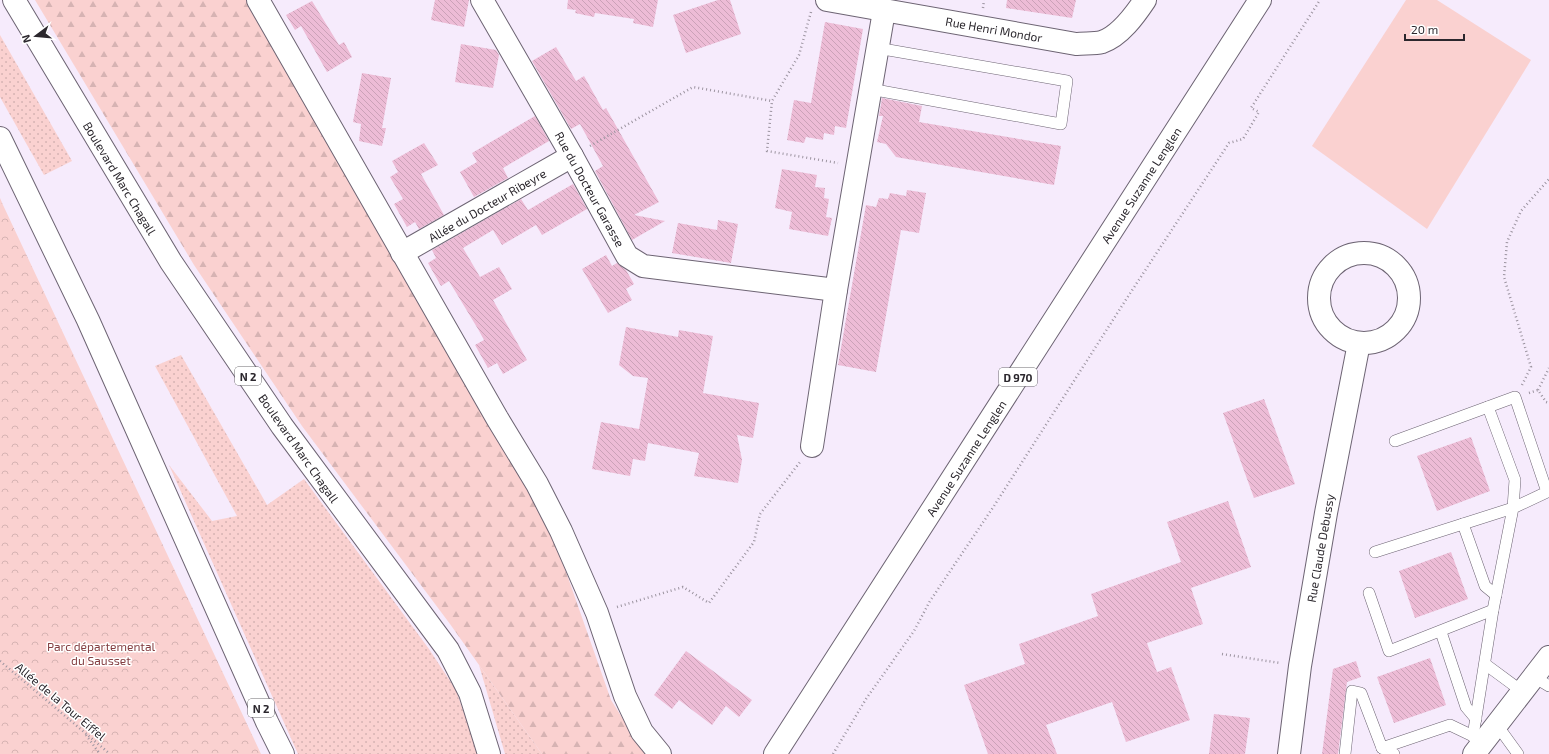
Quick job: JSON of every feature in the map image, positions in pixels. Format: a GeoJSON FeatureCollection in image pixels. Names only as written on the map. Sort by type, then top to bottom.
{"type":"FeatureCollection","features":[{"type":"Feature","properties":{"kind":"main road","name":"Boulevard Marc Chagall"},"geometry":{"type":"LineString","coordinates":[[14,0],[171,262],[282,426],[448,650],[470,693],[490,754]]}},
{"type":"Feature","properties":{"kind":"main road"},"geometry":{"type":"LineString","coordinates":[[258,0],[402,253],[537,484],[580,569],[597,613],[625,696],[642,732],[660,754]]}},
{"type":"Feature","properties":{"kind":"main road","name":"Rue du Docteur Garasse"},"geometry":{"type":"LineString","coordinates":[[482,0],[572,156],[627,256],[643,266],[836,290]]}},
{"type":"Feature","properties":{"kind":"main road","name":"Rue Henri Mondor"},"geometry":{"type":"LineString","coordinates":[[820,3],[884,11],[1076,44],[1102,42],[1122,29],[1136,14],[1145,0]]}},
{"type":"Feature","properties":{"kind":"main road","name":"Avenue Suzanne Lenglen"},"geometry":{"type":"LineString","coordinates":[[775,754],[1260,0]]}},
{"type":"Feature","properties":{"kind":"main road"},"geometry":{"type":"LineString","coordinates":[[812,446],[856,165],[884,11]]}},
{"type":"Feature","properties":{"kind":"main road","name":"N 2"},"geometry":{"type":"LineString","coordinates":[[0,138],[88,320],[261,708],[283,754]]}},
{"type":"Feature","properties":{"kind":"main road","name":"Allée du Docteur Ribeyre"},"geometry":{"type":"LineString","coordinates":[[402,253],[572,156]]}},
{"type":"Feature","properties":{"kind":"main road"},"geometry":{"type":"LineString","coordinates":[[1370,253],[1385,258],[1397,267],[1406,280],[1409,296],[1407,311],[1400,325],[1389,336],[1375,342],[1359,343],[1345,339],[1334,331],[1325,320],[1320,306],[1320,292],[1324,279],[1332,267],[1343,259],[1356,254],[1370,253]]}},
{"type":"Feature","properties":{"kind":"main road","name":"Rue Claude Debussy"},"geometry":{"type":"LineString","coordinates":[[1289,754],[1300,666],[1326,514],[1359,343]]}},
{"type":"Feature","properties":{"kind":"main road"},"geometry":{"type":"LineString","coordinates":[[1476,746],[1535,685],[1549,657]]}},
{"type":"Feature","properties":{"kind":"lane"},"geometry":{"type":"LineString","coordinates":[[870,89],[1061,124],[1067,81],[877,48]]}},
{"type":"Feature","properties":{"kind":"lane"},"geometry":{"type":"LineString","coordinates":[[1375,552],[1513,508],[1547,492],[1515,397],[1395,441]]}},
{"type":"Feature","properties":{"kind":"lane"},"geometry":{"type":"LineString","coordinates":[[1476,746],[1476,719],[1493,610],[1513,508],[1515,480],[1488,407]]}},
{"type":"Feature","properties":{"kind":"lane"},"geometry":{"type":"LineString","coordinates":[[1463,524],[1485,586],[1496,595]]}},
{"type":"Feature","properties":{"kind":"lane"},"geometry":{"type":"LineString","coordinates":[[1369,593],[1388,651],[1441,632],[1493,610]]}},
{"type":"Feature","properties":{"kind":"lane"},"geometry":{"type":"LineString","coordinates":[[1441,632],[1466,707],[1476,719]]}},
{"type":"Feature","properties":{"kind":"lane"},"geometry":{"type":"LineString","coordinates":[[1485,664],[1535,685]]}},
{"type":"Feature","properties":{"kind":"lane"},"geometry":{"type":"LineString","coordinates":[[1345,754],[1352,691],[1360,693],[1382,748],[1394,754]]}},
{"type":"Feature","properties":{"kind":"lane"},"geometry":{"type":"LineString","coordinates":[[1382,748],[1450,725],[1476,746]]}},
{"type":"Feature","properties":{"kind":"lane"},"geometry":{"type":"LineString","coordinates":[[1496,725],[1518,754]]}},
{"type":"Feature","properties":{"kind":"path"},"geometry":{"type":"LineString","coordinates":[[833,754],[866,699],[914,631],[930,601],[994,506],[1229,142],[1243,139],[1260,112],[1251,108],[1320,0]]}},
{"type":"Feature","properties":{"kind":"path"},"geometry":{"type":"LineString","coordinates":[[820,3],[799,54],[772,101],[767,151],[856,165]]}},
{"type":"Feature","properties":{"kind":"path"},"geometry":{"type":"LineString","coordinates":[[572,156],[693,87],[772,101]]}},
{"type":"Feature","properties":{"kind":"path"},"geometry":{"type":"LineString","coordinates":[[1515,397],[1531,367],[1504,277],[1507,242],[1521,211],[1549,179]]}},
{"type":"Feature","properties":{"kind":"path"},"geometry":{"type":"LineString","coordinates":[[1515,397],[1538,390],[1549,368]]}},
{"type":"Feature","properties":{"kind":"path"},"geometry":{"type":"LineString","coordinates":[[1538,390],[1546,402],[1549,403]]}},
{"type":"Feature","properties":{"kind":"path"},"geometry":{"type":"LineString","coordinates":[[597,613],[683,587],[709,603],[754,542],[760,514],[812,446]]}},
{"type":"Feature","properties":{"kind":"path"},"geometry":{"type":"LineString","coordinates":[[1222,654],[1300,666]]}},
{"type":"Feature","properties":{"kind":"path","name":"Allée de la Tour Eiffel"},"geometry":{"type":"LineString","coordinates":[[0,662],[110,754]]}},
{"type":"Feature","properties":{"kind":"path"},"geometry":{"type":"LineString","coordinates":[[82,730],[100,754]]}},
{"type":"Feature","properties":{"kind":"green space"},"geometry":{"type":"Polygon","coordinates":[[[35,0],[251,0],[552,532],[611,700],[645,754],[542,754],[450,624],[302,426],[194,265],[35,0]]]}},
{"type":"Feature","properties":{"kind":"green space"},"geometry":{"type":"Polygon","coordinates":[[[1406,0],[1437,0],[1531,60],[1427,229],[1312,146],[1406,0]]]}},
{"type":"Feature","properties":{"kind":"green space"},"geometry":{"type":"Polygon","coordinates":[[[0,35],[72,161],[44,175],[0,97],[0,35]]]}},
{"type":"Feature","properties":{"kind":"green space","name":"Parc départemental du Sausset"},"geometry":{"type":"Polygon","coordinates":[[[0,198],[3,205],[261,754],[0,754],[0,198]]]}},
{"type":"Feature","properties":{"kind":"green space"},"geometry":{"type":"Polygon","coordinates":[[[181,355],[267,505],[304,479],[429,649],[456,690],[478,754],[298,754],[169,465],[212,521],[237,516],[155,366],[181,355]]]}},
{"type":"Feature","properties":{"kind":"green space"},"geometry":{"type":"Polygon","coordinates":[[[479,665],[542,754],[505,754],[479,665]]]}},
{"type":"Feature","properties":{"kind":"building"},"geometry":{"type":"Polygon","coordinates":[[[435,0],[469,0],[464,27],[431,20],[435,0]]]}},
{"type":"Feature","properties":{"kind":"building"},"geometry":{"type":"Polygon","coordinates":[[[568,0],[658,0],[653,27],[633,23],[634,19],[595,13],[594,17],[575,13],[576,10],[567,9],[568,0]]]}},
{"type":"Feature","properties":{"kind":"building"},"geometry":{"type":"Polygon","coordinates":[[[718,0],[730,0],[741,34],[686,53],[673,15],[718,0]]]}},
{"type":"Feature","properties":{"kind":"building"},"geometry":{"type":"Polygon","coordinates":[[[1007,0],[1076,0],[1072,18],[1006,8],[1007,0]]]}},
{"type":"Feature","properties":{"kind":"building"},"geometry":{"type":"Polygon","coordinates":[[[312,1],[339,45],[344,42],[352,57],[327,72],[301,26],[295,30],[286,15],[312,1]]]}},
{"type":"Feature","properties":{"kind":"building"},"geometry":{"type":"Polygon","coordinates":[[[825,22],[863,29],[846,128],[835,126],[834,135],[824,133],[823,140],[806,137],[804,143],[787,140],[794,100],[811,103],[825,22]]]}},
{"type":"Feature","properties":{"kind":"building"},"geometry":{"type":"Polygon","coordinates":[[[461,44],[496,50],[499,55],[493,88],[455,82],[461,44]]]}},
{"type":"Feature","properties":{"kind":"building"},"geometry":{"type":"Polygon","coordinates":[[[556,47],[576,81],[584,76],[603,110],[606,108],[659,202],[634,215],[665,221],[632,240],[595,171],[603,166],[580,124],[571,129],[532,61],[556,47]]]}},
{"type":"Feature","properties":{"kind":"building"},"geometry":{"type":"Polygon","coordinates":[[[362,73],[391,78],[382,128],[386,128],[382,146],[359,141],[361,124],[353,122],[362,73]]]}},
{"type":"Feature","properties":{"kind":"building"},"geometry":{"type":"Polygon","coordinates":[[[882,98],[922,106],[919,122],[1061,146],[1054,185],[896,157],[886,144],[877,142],[883,116],[879,116],[882,98]]]}},
{"type":"Feature","properties":{"kind":"building"},"geometry":{"type":"Polygon","coordinates":[[[535,116],[549,141],[503,168],[508,178],[474,197],[460,172],[477,162],[472,153],[535,116]]]}},
{"type":"Feature","properties":{"kind":"building"},"geometry":{"type":"Polygon","coordinates":[[[424,143],[438,165],[421,174],[444,215],[419,229],[415,222],[407,227],[394,204],[403,199],[390,177],[398,172],[392,161],[424,143]]]}},
{"type":"Feature","properties":{"kind":"building"},"geometry":{"type":"Polygon","coordinates":[[[782,169],[817,175],[815,187],[825,188],[824,198],[829,199],[826,217],[832,218],[828,236],[789,229],[792,212],[775,208],[782,169]]]}},
{"type":"Feature","properties":{"kind":"building"},"geometry":{"type":"Polygon","coordinates":[[[573,184],[587,209],[542,235],[536,225],[502,245],[493,230],[463,248],[480,277],[499,267],[512,289],[493,300],[527,360],[503,374],[497,363],[488,368],[475,345],[484,340],[478,329],[449,281],[441,286],[428,263],[436,258],[432,250],[521,199],[528,210],[573,184]]]}},
{"type":"Feature","properties":{"kind":"building"},"geometry":{"type":"Polygon","coordinates":[[[907,190],[926,193],[919,233],[901,230],[876,372],[838,365],[866,205],[876,207],[879,198],[888,199],[890,193],[906,196],[907,190]]]}},
{"type":"Feature","properties":{"kind":"building"},"geometry":{"type":"Polygon","coordinates":[[[718,220],[738,224],[731,263],[672,253],[678,223],[717,230],[718,220]]]}},
{"type":"Feature","properties":{"kind":"building"},"geometry":{"type":"Polygon","coordinates":[[[606,255],[612,266],[617,263],[626,270],[634,284],[626,289],[632,300],[608,313],[582,269],[606,255]]]}},
{"type":"Feature","properties":{"kind":"building"},"geometry":{"type":"Polygon","coordinates":[[[626,327],[678,337],[679,330],[713,336],[703,393],[759,403],[753,438],[737,435],[742,460],[738,483],[694,476],[699,453],[648,443],[645,461],[633,459],[630,476],[592,469],[601,422],[639,429],[648,378],[633,376],[619,365],[626,327]]]}},
{"type":"Feature","properties":{"kind":"building"},"geometry":{"type":"Polygon","coordinates":[[[1264,399],[1295,484],[1254,498],[1223,413],[1264,399]]]}},
{"type":"Feature","properties":{"kind":"building"},"geometry":{"type":"Polygon","coordinates":[[[1471,437],[1490,491],[1437,511],[1417,456],[1471,437]]]}},
{"type":"Feature","properties":{"kind":"building"},"geometry":{"type":"Polygon","coordinates":[[[1228,501],[1251,567],[1191,588],[1203,624],[1147,643],[1157,672],[1171,667],[1190,720],[1126,742],[1112,702],[1046,725],[1057,754],[988,754],[964,685],[1025,664],[1019,644],[1098,616],[1091,594],[1181,562],[1167,522],[1228,501]]]}},
{"type":"Feature","properties":{"kind":"building"},"geometry":{"type":"Polygon","coordinates":[[[1451,552],[1468,599],[1415,618],[1399,571],[1451,552]]]}},
{"type":"Feature","properties":{"kind":"building"},"geometry":{"type":"Polygon","coordinates":[[[686,651],[752,700],[739,717],[726,706],[712,725],[679,700],[672,709],[654,695],[686,651]]]}},
{"type":"Feature","properties":{"kind":"building"},"geometry":{"type":"Polygon","coordinates":[[[1430,658],[1446,705],[1394,723],[1377,677],[1430,658]]]}},
{"type":"Feature","properties":{"kind":"building"},"geometry":{"type":"Polygon","coordinates":[[[1356,661],[1361,677],[1347,682],[1338,754],[1322,754],[1333,669],[1356,661]]]}},
{"type":"Feature","properties":{"kind":"building"},"geometry":{"type":"Polygon","coordinates":[[[1214,714],[1250,718],[1245,754],[1209,754],[1214,714]]]}}]}
